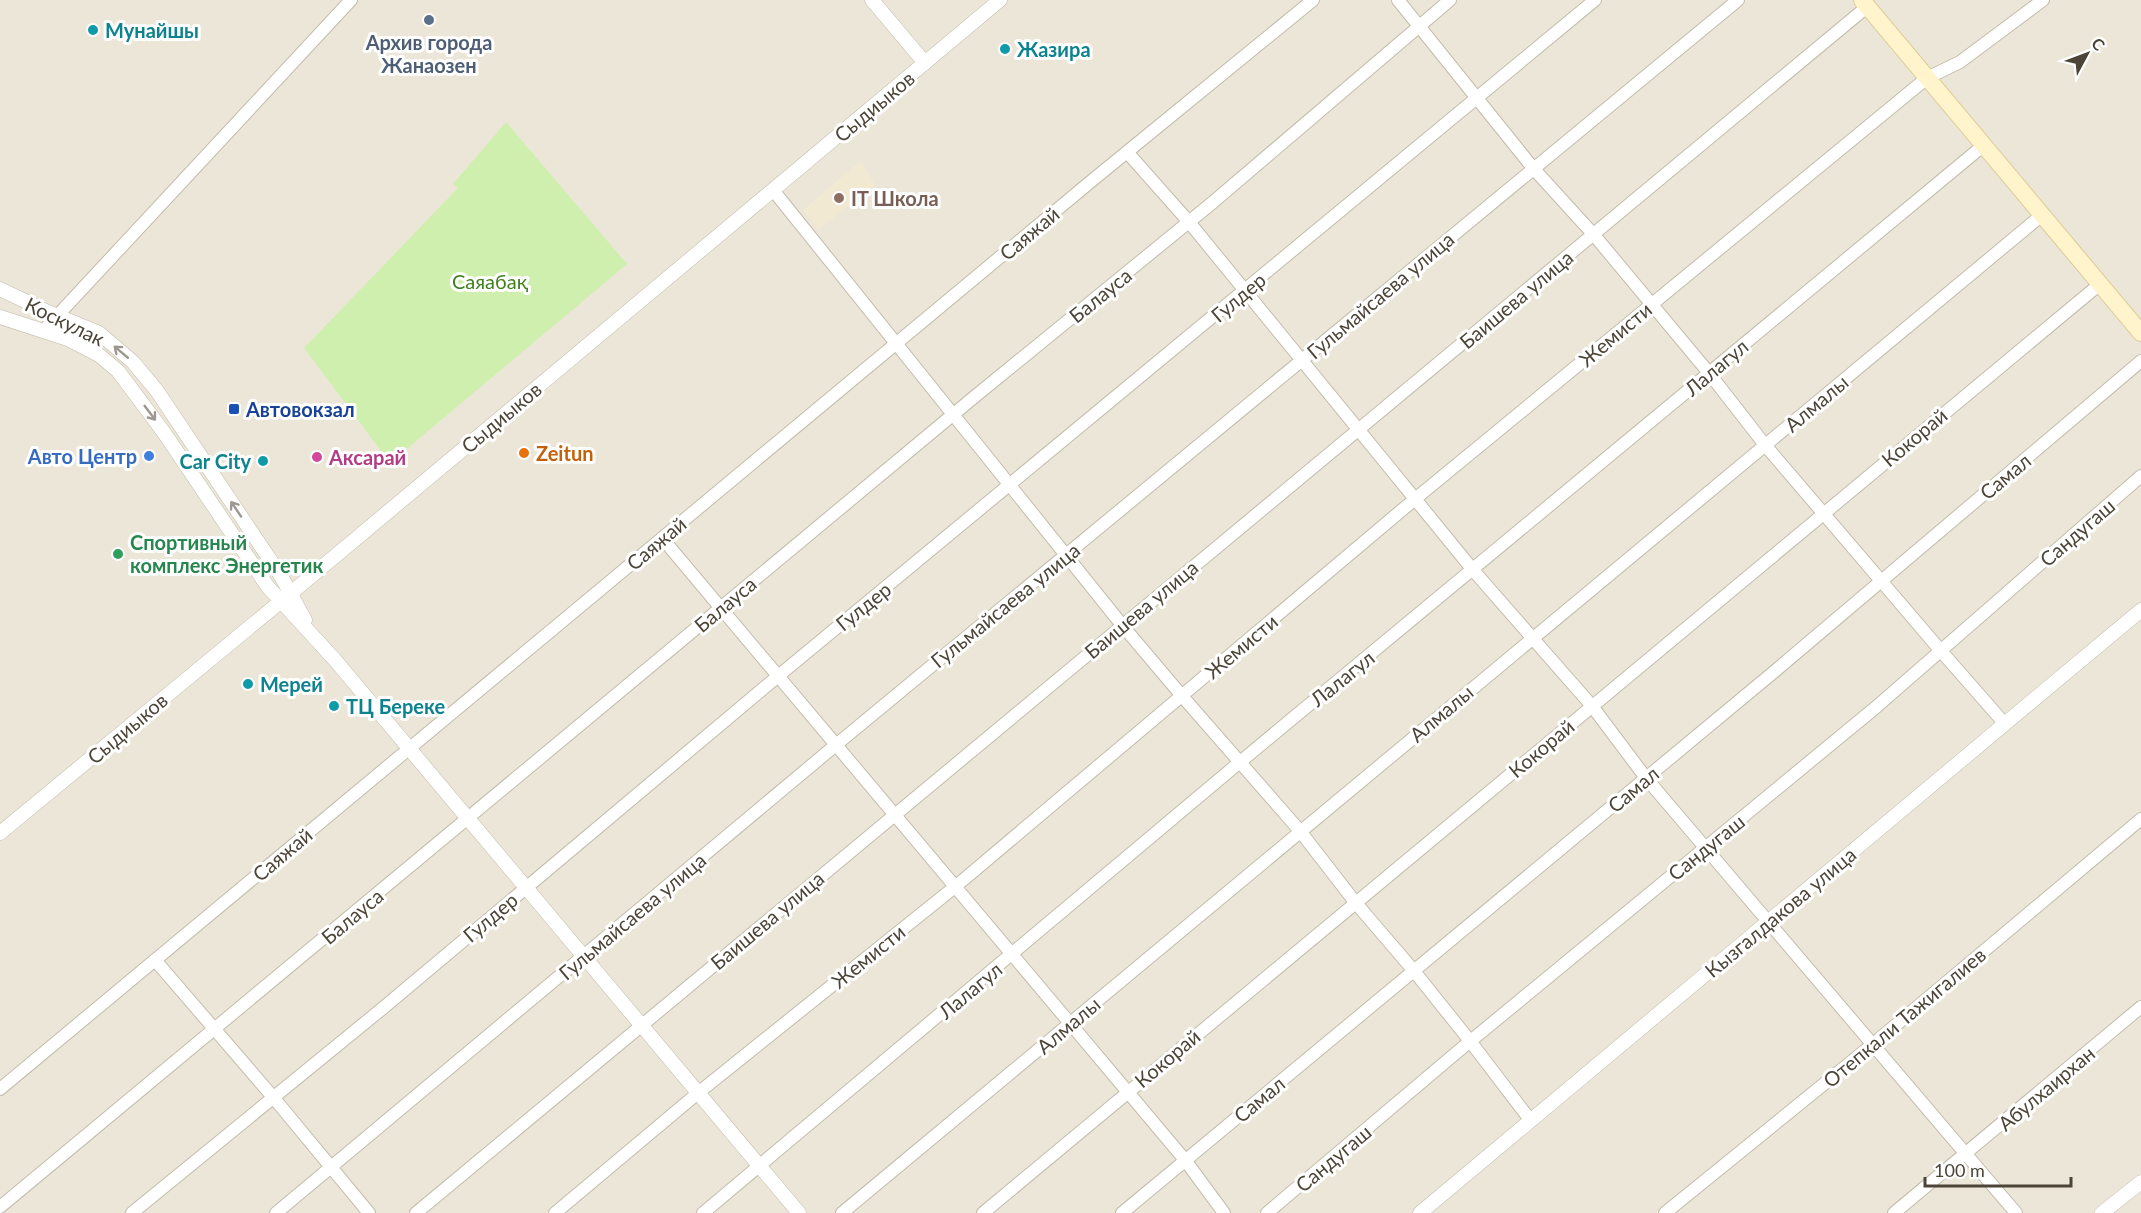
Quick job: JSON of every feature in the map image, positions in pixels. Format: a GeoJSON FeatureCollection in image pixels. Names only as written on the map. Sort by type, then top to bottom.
{"type":"FeatureCollection","features":[{"type":"Feature","properties":{"kind":"main road"},"geometry":{"type":"LineString","coordinates":[[1865,3],[2141,333]]}},
{"type":"Feature","properties":{"kind":"street"},"geometry":{"type":"LineString","coordinates":[[44,330],[351,0]]}},
{"type":"Feature","properties":{"kind":"street"},"geometry":{"type":"LineString","coordinates":[[872,0],[925,63]]}},
{"type":"Feature","properties":{"kind":"street","name":"Сыдиыков"},"geometry":{"type":"LineString","coordinates":[[0,833],[286,598],[1000,0]]}},
{"type":"Feature","properties":{"kind":"street","name":"Саяжай"},"geometry":{"type":"LineString","coordinates":[[0,1089],[1313,0]]}},
{"type":"Feature","properties":{"kind":"street"},"geometry":{"type":"LineString","coordinates":[[1398,0],[1533,168],[1652,304],[1765,445],[2005,724]]}},
{"type":"Feature","properties":{"kind":"street","name":"Балауса"},"geometry":{"type":"LineString","coordinates":[[0,1207],[721,607],[1189,222],[1450,0]]}},
{"type":"Feature","properties":{"kind":"street","name":"Гулдер"},"geometry":{"type":"LineString","coordinates":[[132,1213],[1595,0]]}},
{"type":"Feature","properties":{"kind":"street","name":"Гульмайсаева улица"},"geometry":{"type":"LineString","coordinates":[[276,1213],[837,744],[1738,0]]}},
{"type":"Feature","properties":{"kind":"street","name":"Жемисти"},"geometry":{"type":"LineString","coordinates":[[555,1213],[698,1093],[956,886],[1415,499],[1928,78],[1960,62],[2043,0]]}},
{"type":"Feature","properties":{"kind":"street","name":"Баишева улица"},"geometry":{"type":"LineString","coordinates":[[416,1213],[1594,235],[1865,3]]}},
{"type":"Feature","properties":{"kind":"street","name":"Лалагул"},"geometry":{"type":"LineString","coordinates":[[703,1213],[1240,762],[1984,145]]}},
{"type":"Feature","properties":{"kind":"street"},"geometry":{"type":"LineString","coordinates":[[1127,152],[1189,222],[1473,570],[1592,706],[1646,778],[2016,1213]]}},
{"type":"Feature","properties":{"kind":"street"},"geometry":{"type":"LineString","coordinates":[[773,190],[1122,625],[1300,831],[1355,902],[1414,970],[1532,1121]]}},
{"type":"Feature","properties":{"kind":"street","name":"Алмалы"},"geometry":{"type":"LineString","coordinates":[[842,1213],[2042,215]]}},
{"type":"Feature","properties":{"kind":"street","name":"Кокорай"},"geometry":{"type":"LineString","coordinates":[[983,1213],[2100,284]]}},
{"type":"Feature","properties":{"kind":"street","name":"Коскулак"},"geometry":{"type":"LineString","coordinates":[[0,289],[99,333],[133,362],[156,391],[286,598]]}},
{"type":"Feature","properties":{"kind":"street","name":"Коскулак"},"geometry":{"type":"LineString","coordinates":[[0,317],[44,330],[99,355],[118,371],[165,434],[268,587],[286,598]]}},
{"type":"Feature","properties":{"kind":"street","name":"Самал"},"geometry":{"type":"LineString","coordinates":[[1122,1213],[1646,778],[2141,361]]}},
{"type":"Feature","properties":{"kind":"street","name":"Сандугаш"},"geometry":{"type":"LineString","coordinates":[[1268,1213],[1470,1041],[1875,708],[2141,476]]}},
{"type":"Feature","properties":{"kind":"street"},"geometry":{"type":"LineString","coordinates":[[662,538],[1128,1091],[1185,1160],[1224,1213]]}},
{"type":"Feature","properties":{"kind":"street"},"geometry":{"type":"LineString","coordinates":[[286,598],[327,651],[799,1213]]}},
{"type":"Feature","properties":{"kind":"street","name":"Кызгалдакова улица"},"geometry":{"type":"LineString","coordinates":[[1420,1213],[2141,610]]}},
{"type":"Feature","properties":{"kind":"street","name":"Отепкали Тажигалиев"},"geometry":{"type":"LineString","coordinates":[[1665,1213],[1872,1045],[2141,819]]}},
{"type":"Feature","properties":{"kind":"street"},"geometry":{"type":"LineString","coordinates":[[155,960],[369,1213]]}},
{"type":"Feature","properties":{"kind":"street","name":"Абулхаирхан"},"geometry":{"type":"LineString","coordinates":[[1894,1213],[2141,1007]]}},
{"type":"Feature","properties":{"kind":"street"},"geometry":{"type":"LineString","coordinates":[[2103,1213],[2141,1182]]}},
{"type":"Feature","properties":{"kind":"shaded area"},"geometry":{"type":"Polygon","coordinates":[[[0,0],[2141,0],[2141,1213],[0,1213],[0,0]]]}},
{"type":"Feature","properties":{"kind":"shaded area","name":"IT Школа"},"geometry":{"type":"Polygon","coordinates":[[[861,160],[875,185],[818,230],[803,210],[861,160]]]}},
{"type":"Feature","properties":{"kind":"green space","name":"Саяабақ"},"geometry":{"type":"Polygon","coordinates":[[[506,122],[627,264],[390,463],[304,348],[458,188],[453,184],[506,122]]]}},
{"type":"Feature","properties":{"kind":"place","name":"Архив города Жанаозен"},"geometry":{"type":"Point","coordinates":[429,20]}},
{"type":"Feature","properties":{"kind":"place","name":"Мунайшы"},"geometry":{"type":"Point","coordinates":[93,30]}},
{"type":"Feature","properties":{"kind":"place","name":"Жазира"},"geometry":{"type":"Point","coordinates":[1005,49]}},
{"type":"Feature","properties":{"kind":"place","name":"IT Школа"},"geometry":{"type":"Point","coordinates":[839,198]}},
{"type":"Feature","properties":{"kind":"place","name":"Автовокзал"},"geometry":{"type":"Point","coordinates":[234,409]}},
{"type":"Feature","properties":{"kind":"place","name":"Zeitun"},"geometry":{"type":"Point","coordinates":[524,453]}},
{"type":"Feature","properties":{"kind":"place","name":"Авто Центр"},"geometry":{"type":"Point","coordinates":[149,456]}},
{"type":"Feature","properties":{"kind":"place","name":"Аксарай"},"geometry":{"type":"Point","coordinates":[317,457]}},
{"type":"Feature","properties":{"kind":"place","name":"Car City"},"geometry":{"type":"Point","coordinates":[263,461]}},
{"type":"Feature","properties":{"kind":"place","name":"Спортивный комплекс Энергетик"},"geometry":{"type":"Point","coordinates":[118,554]}},
{"type":"Feature","properties":{"kind":"place","name":"Мерей"},"geometry":{"type":"Point","coordinates":[248,684]}},
{"type":"Feature","properties":{"kind":"place","name":"ТЦ Береке"},"geometry":{"type":"Point","coordinates":[334,706]}}]}
